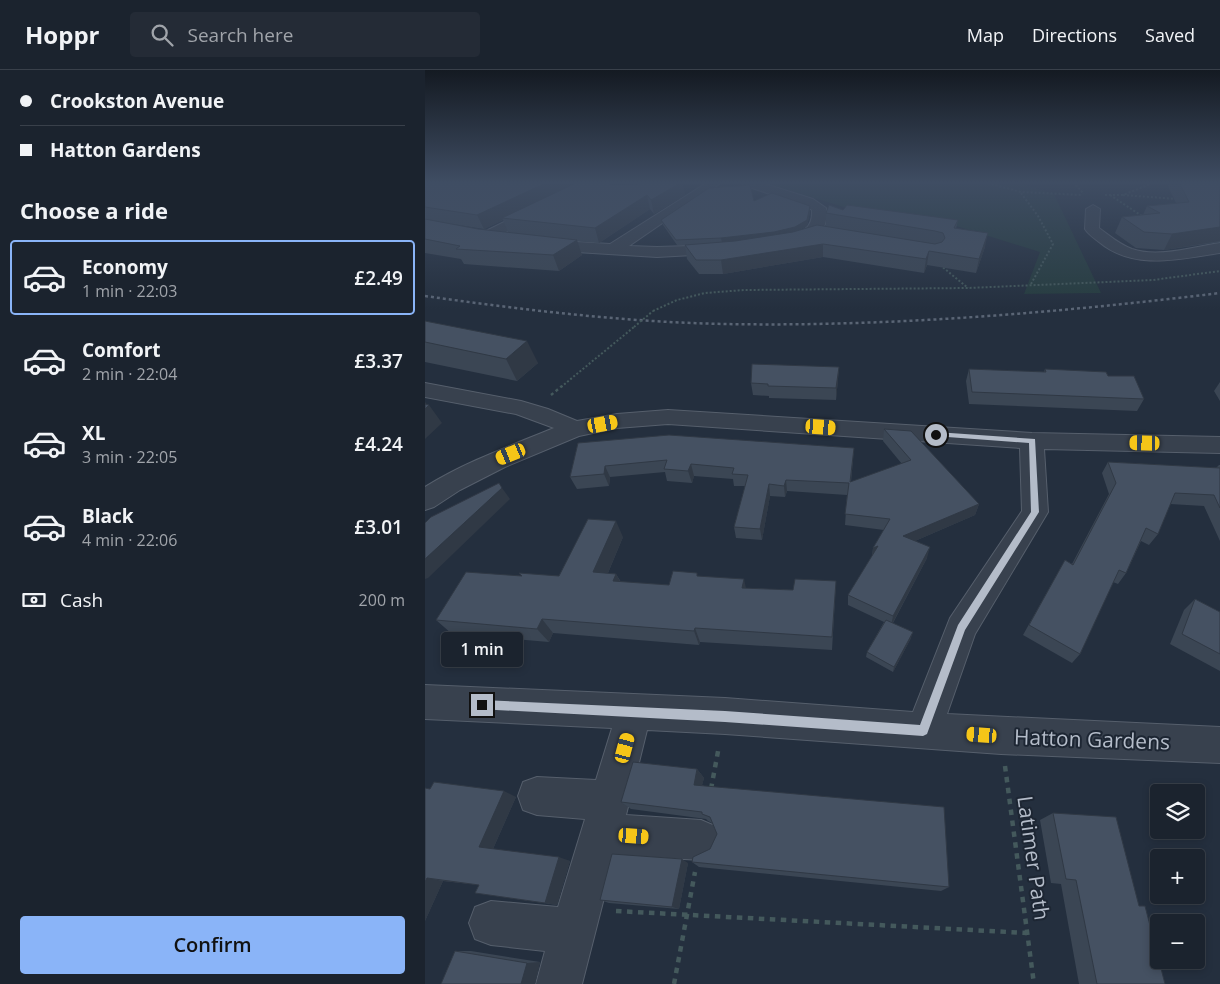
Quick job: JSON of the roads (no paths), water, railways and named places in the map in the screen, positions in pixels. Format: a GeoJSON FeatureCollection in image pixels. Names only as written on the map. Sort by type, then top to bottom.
{"type":"FeatureCollection","features":[{"type":"Feature","properties":{"kind":"street"},"geometry":{"type":"LineString","coordinates":[[485,237],[509,225]]}},
{"type":"Feature","properties":{"kind":"street"},"geometry":{"type":"LineString","coordinates":[[612,250],[651,225]]}},
{"type":"Feature","properties":{"kind":"street"},"geometry":{"type":"LineString","coordinates":[[814,231],[818,225]]}},
{"type":"Feature","properties":{"kind":"street"},"geometry":{"type":"LineString","coordinates":[[1092,225],[1092,229],[1117,248],[1134,254],[1156,256],[1220,248]]}},
{"type":"Feature","properties":{"kind":"street"},"geometry":{"type":"LineString","coordinates":[[769,244],[795,239],[814,231],[832,234]]}},
{"type":"Feature","properties":{"kind":"street"},"geometry":{"type":"LineString","coordinates":[[468,234],[514,242]]}},
{"type":"Feature","properties":{"kind":"street"},"geometry":{"type":"LineString","coordinates":[[533,244],[612,250],[695,252],[734,249]]}},
{"type":"Feature","properties":{"kind":"street"},"geometry":{"type":"LineString","coordinates":[[425,390],[531,411],[561,421],[574,429]]}},
{"type":"Feature","properties":{"kind":"street"},"geometry":{"type":"LineString","coordinates":[[425,500],[451,483],[496,461],[574,429],[617,421],[668,417],[1032,441],[1220,445]]}},
{"type":"Feature","properties":{"kind":"street"},"geometry":{"type":"LineString","coordinates":[[923,731],[961,628],[1035,512],[1032,441]]}},
{"type":"Feature","properties":{"kind":"street","name":"Hatton Gardens"},"geometry":{"type":"LineString","coordinates":[[425,702],[725,716],[1001,736],[1220,745]]}},
{"type":"Feature","properties":{"kind":"street"},"geometry":{"type":"LineString","coordinates":[[559,984],[634,713]]}},
{"type":"Feature","properties":{"kind":"street"},"geometry":{"type":"LineString","coordinates":[[537,796],[605,817],[701,840]]}},
{"type":"Feature","properties":{"kind":"street"},"geometry":{"type":"LineString","coordinates":[[491,923],[577,919]]}},
{"type":"Feature","properties":{"kind":"railway"},"geometry":{"type":"LineString","coordinates":[[425,296],[612,318],[687,323],[786,324],[910,321],[972,317],[1096,307],[1220,293]]}}]}
